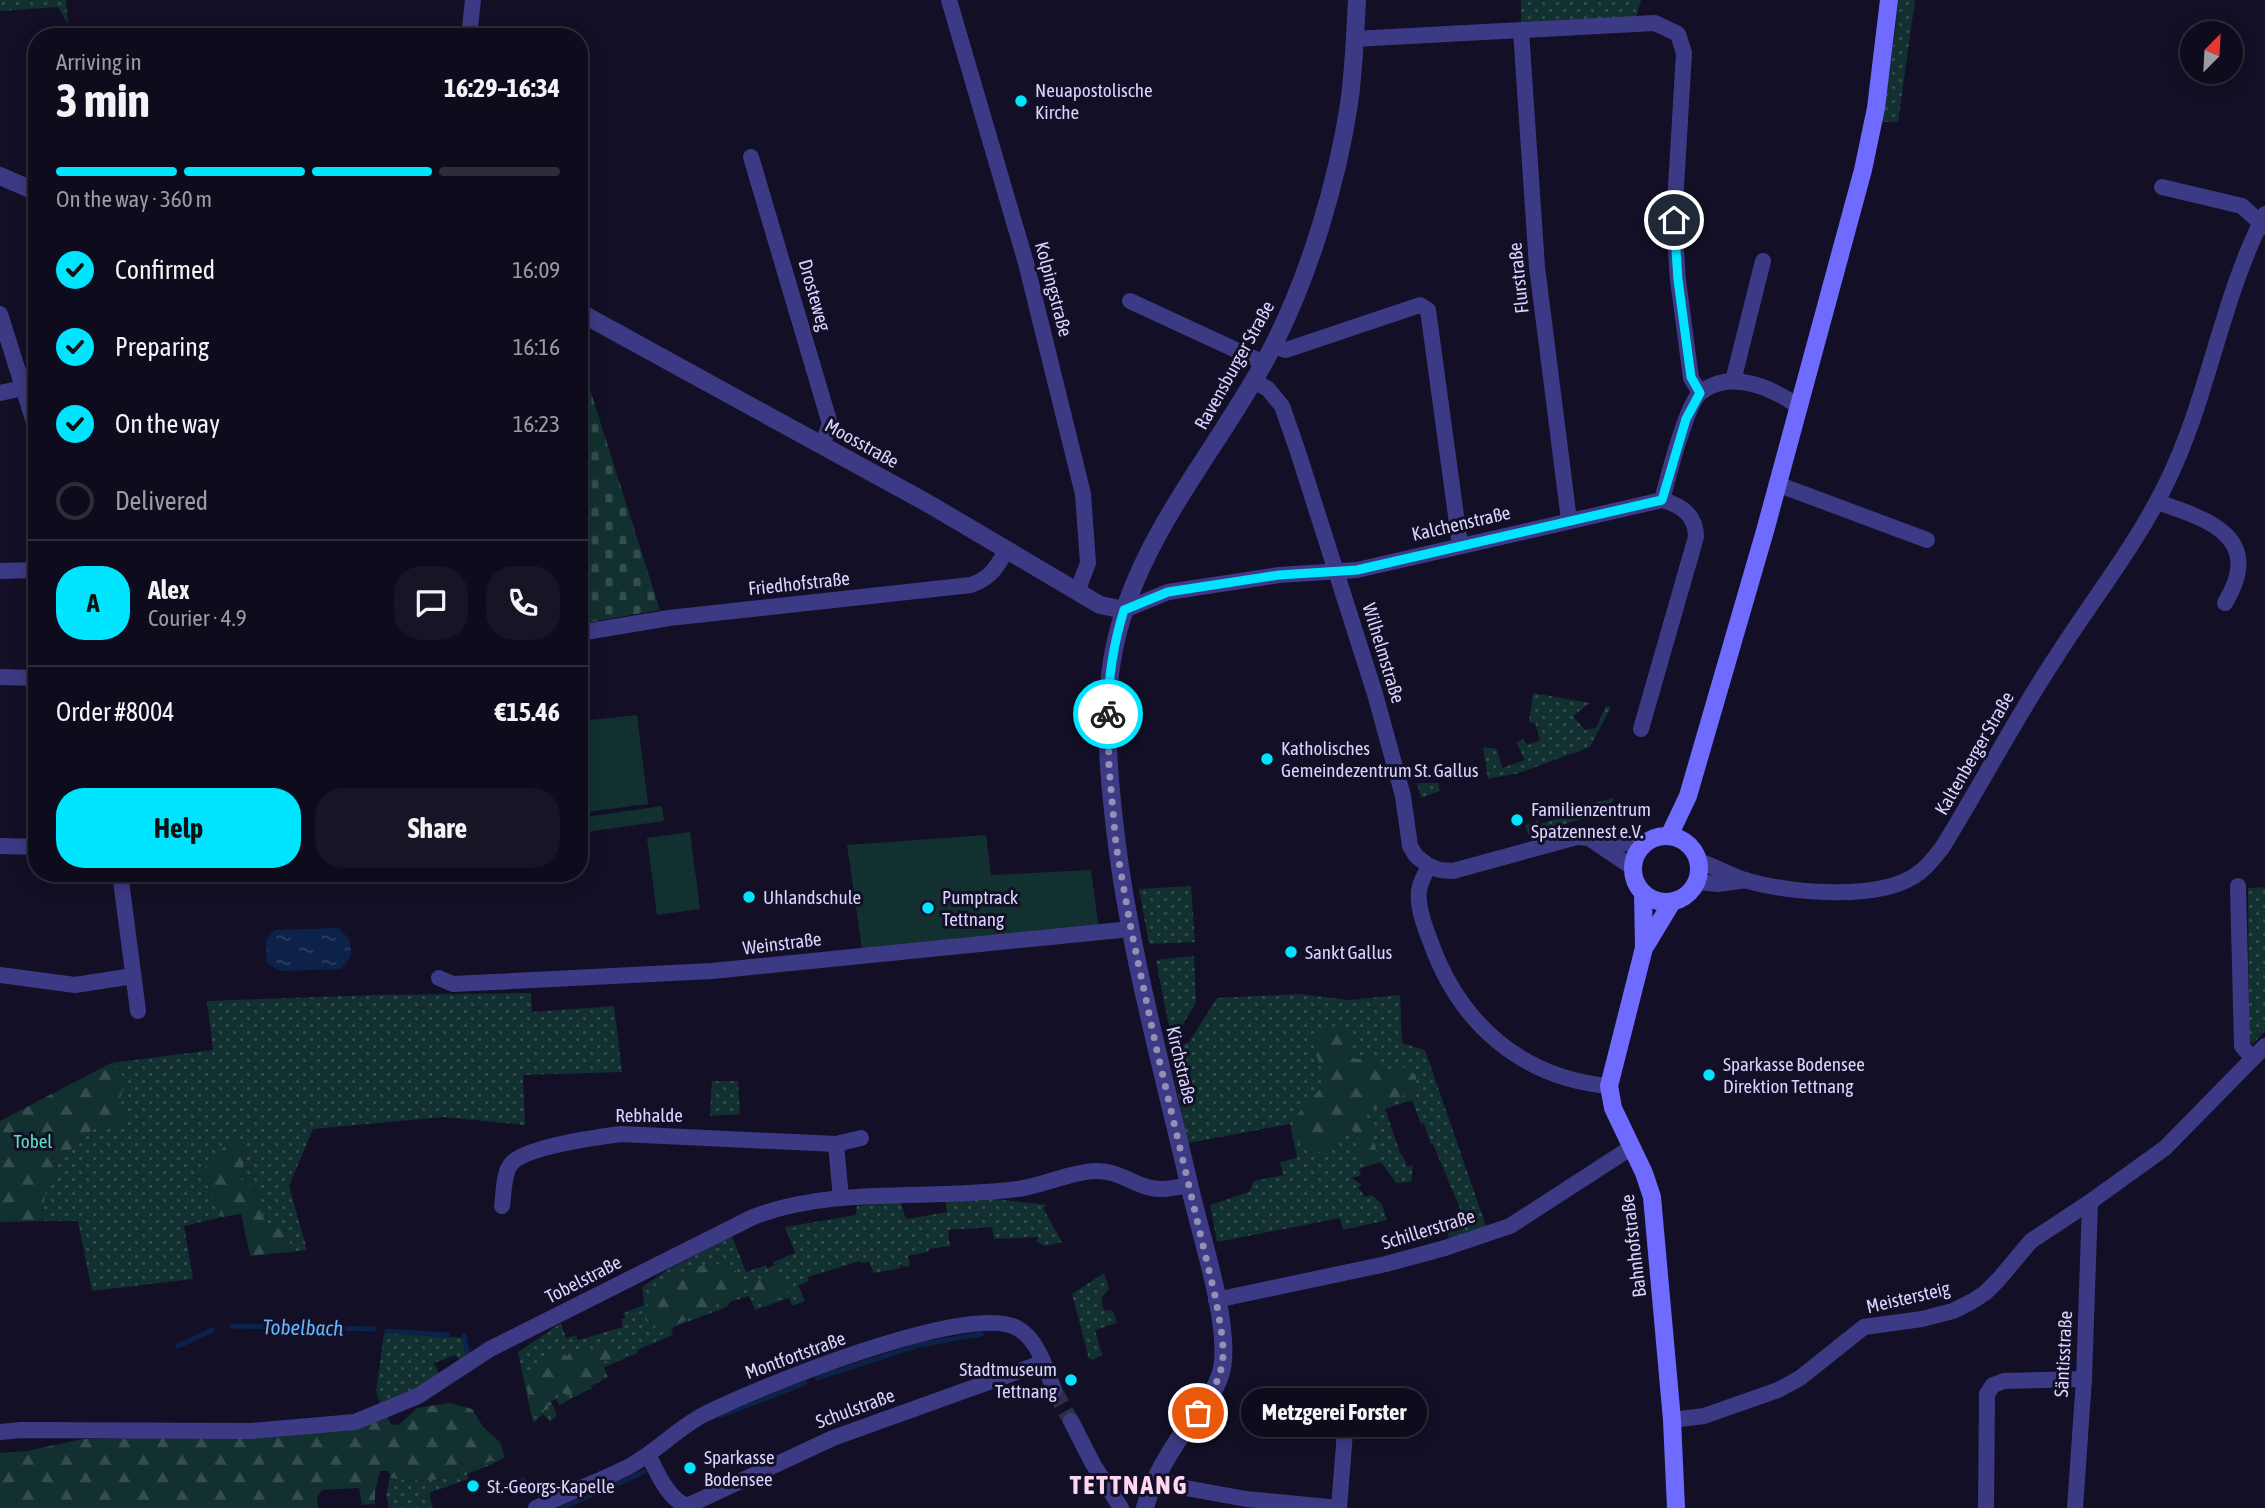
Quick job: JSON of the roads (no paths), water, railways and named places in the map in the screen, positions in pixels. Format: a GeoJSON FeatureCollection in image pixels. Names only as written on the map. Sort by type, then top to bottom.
{"type":"FeatureCollection","features":[{"type":"Feature","properties":{"kind":"main road"},"geometry":{"type":"LineString","coordinates":[[1669,836],[1688,796],[1863,170],[1876,108],[1889,0]]}},
{"type":"Feature","properties":{"kind":"main road"},"geometry":{"type":"LineString","coordinates":[[1688,796],[1688,844],[1698,861],[1697,882]]}},
{"type":"Feature","properties":{"kind":"main road"},"geometry":{"type":"LineString","coordinates":[[1632,867],[1641,846],[1654,838],[1669,836],[1688,844]]}},
{"type":"Feature","properties":{"kind":"main road","name":"Bahnhofstraße"},"geometry":{"type":"LineString","coordinates":[[1632,867],[1635,881],[1643,894],[1644,948],[1609,1086],[1613,1108],[1652,1197],[1672,1420],[1676,1508]]}},
{"type":"Feature","properties":{"kind":"main road","name":"Bahnhofstraße"},"geometry":{"type":"LineString","coordinates":[[1644,948],[1672,902],[1687,895],[1697,882]]}},
{"type":"Feature","properties":{"kind":"main road"},"geometry":{"type":"LineString","coordinates":[[1643,894],[1655,901],[1672,902]]}},
{"type":"Feature","properties":{"kind":"street"},"geometry":{"type":"LineString","coordinates":[[470,28],[473,0]]}},
{"type":"Feature","properties":{"kind":"street","name":"Kolpingstraße"},"geometry":{"type":"LineString","coordinates":[[948,0],[1026,263],[1080,481],[1088,563],[1077,592]]}},
{"type":"Feature","properties":{"kind":"street","name":"Ravensburger Straße"},"geometry":{"type":"LineString","coordinates":[[1124,610],[1142,563],[1163,523],[1254,381],[1289,313],[1331,192],[1350,98],[1357,0]]}},
{"type":"Feature","properties":{"kind":"street"},"geometry":{"type":"LineString","coordinates":[[1354,39],[1655,23],[1678,34],[1684,53],[1674,220],[1678,280],[1691,377],[1700,393]]}},
{"type":"Feature","properties":{"kind":"street","name":"Flurstraße"},"geometry":{"type":"LineString","coordinates":[[1521,31],[1536,267],[1569,520]]}},
{"type":"Feature","properties":{"kind":"street","name":"Drosteweg"},"geometry":{"type":"LineString","coordinates":[[751,157],[830,424],[822,445]]}},
{"type":"Feature","properties":{"kind":"street"},"geometry":{"type":"LineString","coordinates":[[0,176],[28,188]]}},
{"type":"Feature","properties":{"kind":"street","name":"Kaltenberger Straße"},"geometry":{"type":"LineString","coordinates":[[1698,861],[1746,880],[1783,888],[1843,892],[1892,885],[1919,873],[1942,848],[2046,671],[2127,552],[2157,502],[2185,441],[2235,282],[2263,221],[2242,206],[2162,187]]}},
{"type":"Feature","properties":{"kind":"street"},"geometry":{"type":"LineString","coordinates":[[1733,381],[1763,261]]}},
{"type":"Feature","properties":{"kind":"street"},"geometry":{"type":"LineString","coordinates":[[1130,301],[1264,363]]}},
{"type":"Feature","properties":{"kind":"street"},"geometry":{"type":"LineString","coordinates":[[1273,346],[1286,350],[1420,305],[1427,310],[1460,545]]}},
{"type":"Feature","properties":{"kind":"street"},"geometry":{"type":"LineString","coordinates":[[0,314],[28,404]]}},
{"type":"Feature","properties":{"kind":"street","name":"Moosstraße"},"geometry":{"type":"LineString","coordinates":[[588,317],[1007,549],[1100,605],[1124,610]]}},
{"type":"Feature","properties":{"kind":"street","name":"Wilhelmstraße"},"geometry":{"type":"LineString","coordinates":[[1254,381],[1268,390],[1282,406],[1337,571],[1403,796],[1410,846],[1416,856],[1429,866]]}},
{"type":"Feature","properties":{"kind":"street"},"geometry":{"type":"LineString","coordinates":[[1641,729],[1696,537],[1696,527],[1684,509],[1675,503],[1662,500],[1686,419],[1700,393],[1720,383],[1733,381],[1767,389],[1798,405]]}},
{"type":"Feature","properties":{"kind":"street"},"geometry":{"type":"LineString","coordinates":[[0,393],[23,388]]}},
{"type":"Feature","properties":{"kind":"street"},"geometry":{"type":"LineString","coordinates":[[1777,484],[1927,540]]}},
{"type":"Feature","properties":{"kind":"street","name":"Kalchenstraße"},"geometry":{"type":"LineString","coordinates":[[1124,610],[1168,592],[1279,575],[1357,570],[1662,500]]}},
{"type":"Feature","properties":{"kind":"street"},"geometry":{"type":"LineString","coordinates":[[2157,502],[2211,520],[2235,533],[2245,545],[2245,575],[2240,587],[2225,603]]}},
{"type":"Feature","properties":{"kind":"street","name":"Friedhofstraße"},"geometry":{"type":"LineString","coordinates":[[588,632],[669,618],[971,585],[984,580],[995,571],[1007,549]]}},
{"type":"Feature","properties":{"kind":"street"},"geometry":{"type":"LineString","coordinates":[[0,571],[28,570]]}},
{"type":"Feature","properties":{"kind":"street","name":"Kirchstraße"},"geometry":{"type":"LineString","coordinates":[[1124,610],[1115,640],[1109,678],[1109,767],[1116,845],[1131,929],[1216,1300],[1223,1354],[1220,1377],[1212,1393],[1183,1432],[1157,1475],[1145,1508]]}},
{"type":"Feature","properties":{"kind":"street"},"geometry":{"type":"LineString","coordinates":[[0,677],[28,678]]}},
{"type":"Feature","properties":{"kind":"street"},"geometry":{"type":"LineString","coordinates":[[1609,1086],[1585,1084],[1524,1061],[1507,1049],[1469,1013],[1447,981],[1426,929],[1419,888],[1429,866],[1453,871],[1560,840],[1577,837],[1614,840],[1641,846]]}},
{"type":"Feature","properties":{"kind":"street"},"geometry":{"type":"LineString","coordinates":[[1592,840],[1632,867]]}},
{"type":"Feature","properties":{"kind":"street"},"geometry":{"type":"LineString","coordinates":[[0,846],[28,847]]}},
{"type":"Feature","properties":{"kind":"street","name":"Kaltenberger Straße"},"geometry":{"type":"LineString","coordinates":[[1697,882],[1718,884],[1746,880]]}},
{"type":"Feature","properties":{"kind":"street"},"geometry":{"type":"LineString","coordinates":[[121,882],[138,1011]]}},
{"type":"Feature","properties":{"kind":"street"},"geometry":{"type":"LineString","coordinates":[[2238,886],[2242,1046],[2252,1058]]}},
{"type":"Feature","properties":{"kind":"street","name":"Weinstraße"},"geometry":{"type":"LineString","coordinates":[[439,978],[453,984],[685,973],[1131,929]]}},
{"type":"Feature","properties":{"kind":"street"},"geometry":{"type":"LineString","coordinates":[[0,975],[75,985],[133,976]]}},
{"type":"Feature","properties":{"kind":"street","name":"Meistersteig"},"geometry":{"type":"LineString","coordinates":[[1672,1420],[1704,1416],[1777,1390],[1800,1378],[1864,1327],[1923,1319],[1953,1311],[1971,1302],[1992,1286],[2031,1241],[2165,1148],[2265,1046]]}},
{"type":"Feature","properties":{"kind":"street","name":"Rebhalde"},"geometry":{"type":"LineString","coordinates":[[502,1206],[509,1166],[520,1156],[588,1138],[655,1133],[836,1144],[861,1138]]}},
{"type":"Feature","properties":{"kind":"street"},"geometry":{"type":"LineString","coordinates":[[836,1144],[841,1198]]}},
{"type":"Feature","properties":{"kind":"street","name":"Schillerstraße"},"geometry":{"type":"LineString","coordinates":[[1216,1300],[1386,1264],[1510,1226],[1632,1147]]}},
{"type":"Feature","properties":{"kind":"street","name":"Tobelstraße"},"geometry":{"type":"LineString","coordinates":[[0,1432],[252,1432],[355,1422],[418,1396],[490,1349],[753,1217],[796,1203],[841,1198],[1019,1189],[1098,1171],[1149,1187],[1169,1190],[1189,1185]]}},
{"type":"Feature","properties":{"kind":"street","name":"Säntisstraße"},"geometry":{"type":"LineString","coordinates":[[2075,1508],[2084,1379],[2090,1202]]}},
{"type":"Feature","properties":{"kind":"street","name":"Montfortstraße"},"geometry":{"type":"LineString","coordinates":[[536,1508],[625,1468],[648,1455],[701,1416],[762,1388],[905,1339],[951,1327],[1001,1322],[1014,1326],[1029,1337],[1054,1390]]}},
{"type":"Feature","properties":{"kind":"street","name":"Schulstraße"},"geometry":{"type":"LineString","coordinates":[[648,1455],[676,1502],[687,1506],[824,1441],[1042,1363]]}},
{"type":"Feature","properties":{"kind":"street"},"geometry":{"type":"LineString","coordinates":[[1986,1508],[1987,1394],[1993,1385],[2004,1381],[2084,1379]]}},
{"type":"Feature","properties":{"kind":"street"},"geometry":{"type":"LineString","coordinates":[[1071,1421],[1093,1464],[1121,1508]]}},
{"type":"Feature","properties":{"kind":"street"},"geometry":{"type":"LineString","coordinates":[[1157,1475],[1175,1486],[1245,1499],[1339,1508],[1345,1432]]}},
{"type":"Feature","properties":{"kind":"water"},"geometry":{"type":"Polygon","coordinates":[[[339,928],[350,940],[351,956],[341,969],[280,971],[267,963],[266,940],[275,930],[339,928]]]}},
{"type":"Feature","properties":{"kind":"waterway","name":"Tobelbach"},"geometry":{"type":"LineString","coordinates":[[232,1326],[374,1329]]}},
{"type":"Feature","properties":{"kind":"waterway","name":"Tobelbach"},"geometry":{"type":"LineString","coordinates":[[178,1346],[212,1330]]}},
{"type":"Feature","properties":{"kind":"waterway","name":"Tobelbach"},"geometry":{"type":"LineString","coordinates":[[387,1331],[447,1335]]}},
{"type":"Feature","properties":{"kind":"waterway"},"geometry":{"type":"LineString","coordinates":[[817,1378],[919,1345],[981,1334]]}},
{"type":"Feature","properties":{"kind":"waterway","name":"Tobelbach"},"geometry":{"type":"LineString","coordinates":[[464,1336],[468,1356]]}},
{"type":"Feature","properties":{"kind":"waterway"},"geometry":{"type":"LineString","coordinates":[[720,1416],[805,1383]]}},
{"type":"Feature","properties":{"kind":"waterway"},"geometry":{"type":"LineString","coordinates":[[561,1508],[644,1472]]}},
{"type":"Feature","properties":{"kind":"waterway"},"geometry":{"type":"LineString","coordinates":[[523,1480],[530,1493]]}},
{"type":"Feature","properties":{"kind":"tunnel"},"geometry":{"type":"LineString","coordinates":[[1054,1390],[1071,1421]]}},
{"type":"Feature","properties":{"kind":"place","name":"Neuapostolische Kirche"},"geometry":{"type":"Point","coordinates":[1021,101]}},
{"type":"Feature","properties":{"kind":"place","name":"Katholisches Gemeindezentrum St. Gallus"},"geometry":{"type":"Point","coordinates":[1267,759]}},
{"type":"Feature","properties":{"kind":"place","name":"Familienzentrum Spatzennest e.V."},"geometry":{"type":"Point","coordinates":[1517,820]}},
{"type":"Feature","properties":{"kind":"place","name":"Uhlandschule"},"geometry":{"type":"Point","coordinates":[749,897]}},
{"type":"Feature","properties":{"kind":"place","name":"Pumptrack Tettnang"},"geometry":{"type":"Point","coordinates":[928,908]}},
{"type":"Feature","properties":{"kind":"place","name":"Sankt Gallus"},"geometry":{"type":"Point","coordinates":[1291,952]}},
{"type":"Feature","properties":{"kind":"place","name":"Sparkasse Bodensee Direktion Tettnang"},"geometry":{"type":"Point","coordinates":[1709,1075]}},
{"type":"Feature","properties":{"kind":"place","name":"Stadtmuseum Tettnang"},"geometry":{"type":"Point","coordinates":[1071,1380]}},
{"type":"Feature","properties":{"kind":"place","name":"Metzgerei Forster"},"geometry":{"type":"Point","coordinates":[1198,1413]}},
{"type":"Feature","properties":{"kind":"place","name":"Sparkasse Bodensee"},"geometry":{"type":"Point","coordinates":[690,1468]}},
{"type":"Feature","properties":{"kind":"place","name":"St.-Georgs-Kapelle"},"geometry":{"type":"Point","coordinates":[473,1486]}},
{"type":"Feature","properties":{"kind":"district","name":"TETTNANG"},"geometry":{"type":"Point","coordinates":[1129,1485]}},
{"type":"Feature","properties":{"kind":"park label","name":"Tobel"},"geometry":{"type":"Point","coordinates":[33,1141]}}]}
